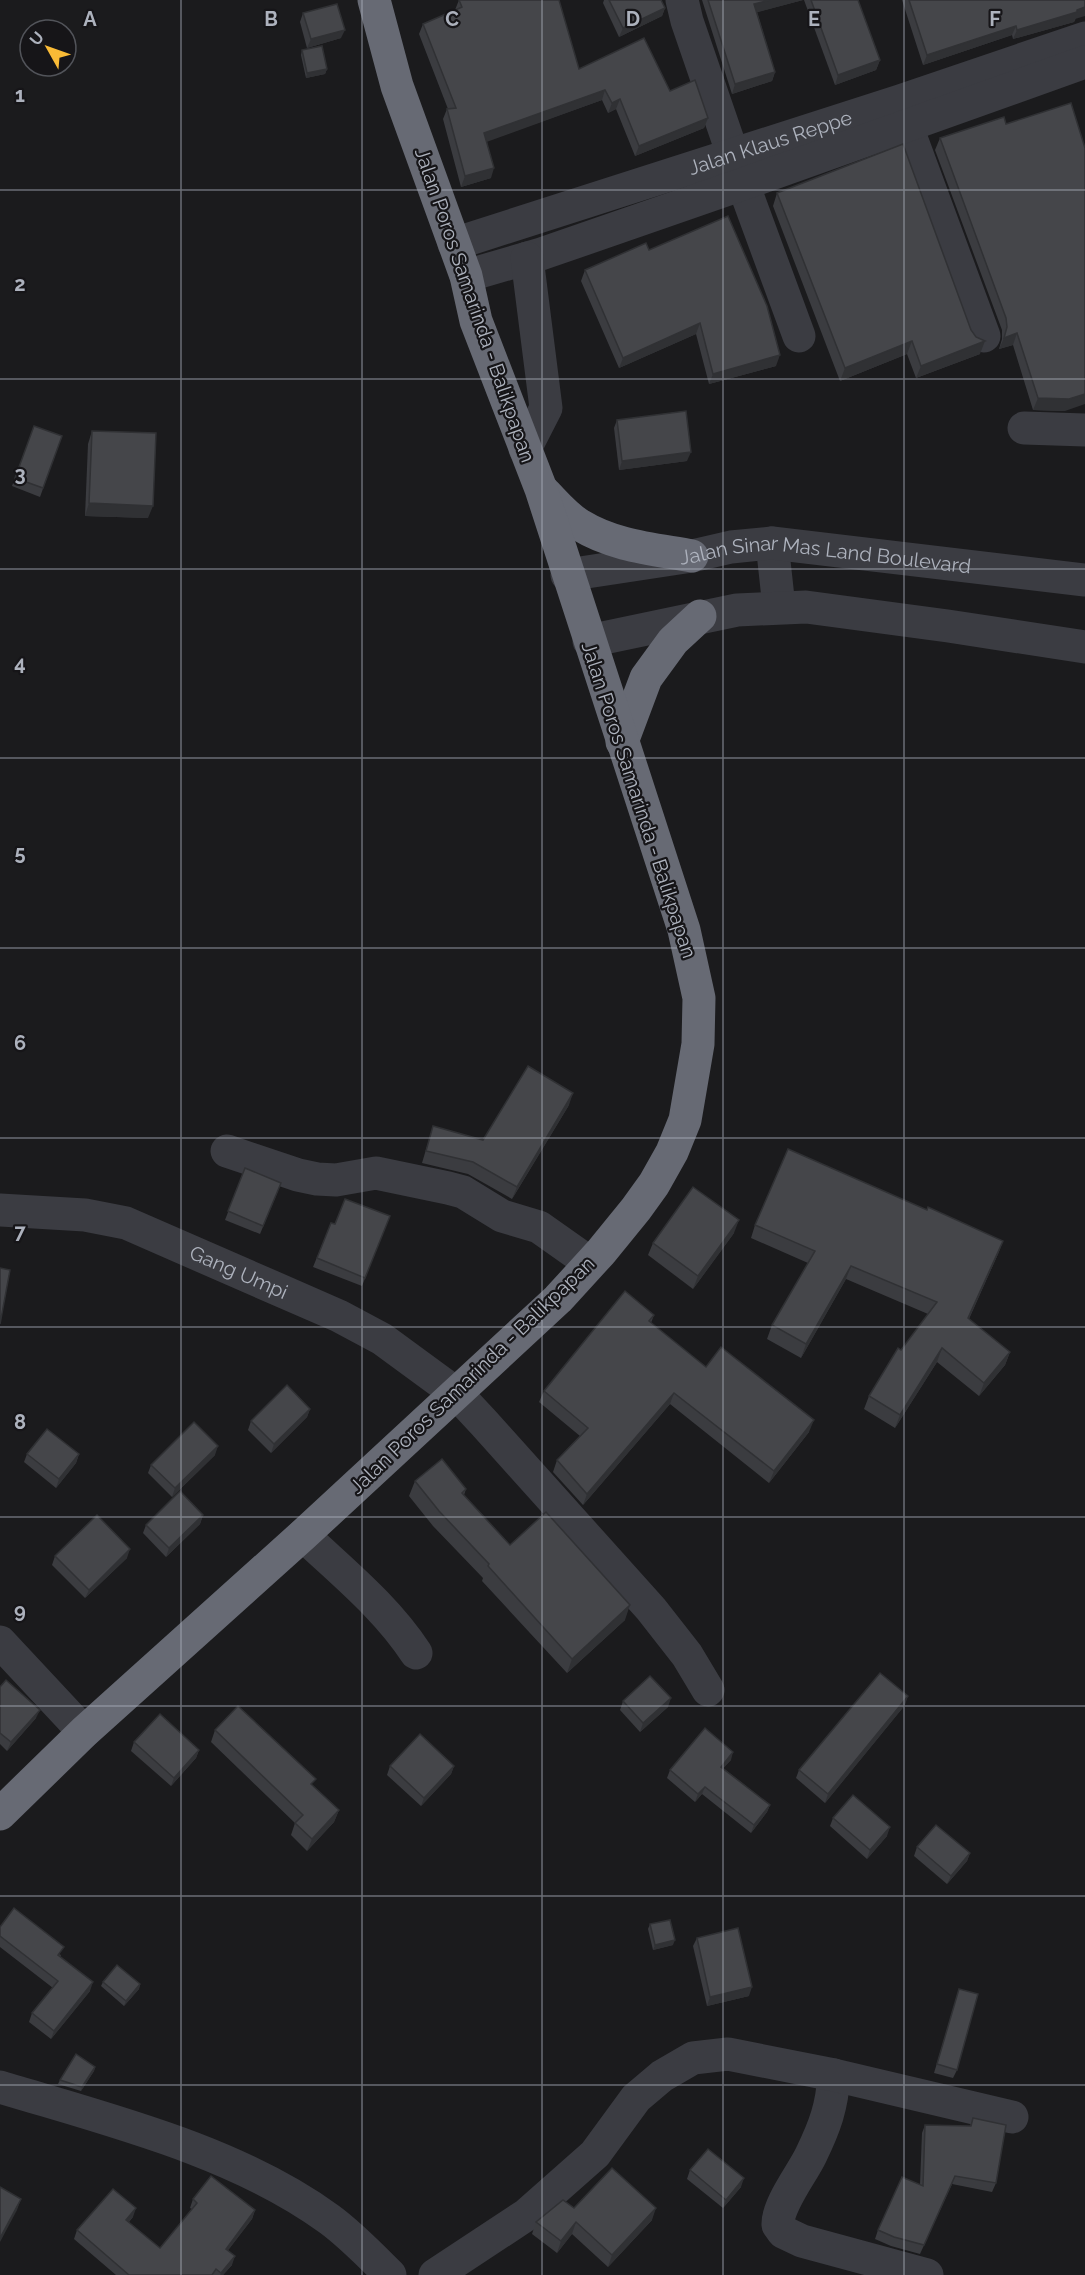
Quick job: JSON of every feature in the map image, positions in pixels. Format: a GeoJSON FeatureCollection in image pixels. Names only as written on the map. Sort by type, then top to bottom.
{"type":"FeatureCollection","features":[{"type":"Feature","properties":{"kind":"highway","name":"Jalan Poros Samarinda - Balikpapan"},"geometry":{"type":"LineString","coordinates":[[0,1814],[84,1732],[457,1394],[558,1299],[642,1200],[672,1152],[685,1120],[698,1044],[699,998],[684,930],[541,489],[476,321],[466,276],[397,86],[374,0]]}},
{"type":"Feature","properties":{"kind":"highway"},"geometry":{"type":"LineString","coordinates":[[541,489],[578,524],[607,539],[692,556]]}},
{"type":"Feature","properties":{"kind":"highway"},"geometry":{"type":"LineString","coordinates":[[622,742],[646,678],[673,641],[699,616]]}},
{"type":"Feature","properties":{"kind":"street"},"geometry":{"type":"LineString","coordinates":[[682,0],[687,21],[738,169],[799,336]]}},
{"type":"Feature","properties":{"kind":"street","name":"Jalan Klaus Reppe"},"geometry":{"type":"LineString","coordinates":[[454,244],[528,220],[738,169],[1081,59]]}},
{"type":"Feature","properties":{"kind":"street"},"geometry":{"type":"LineString","coordinates":[[904,114],[984,336]]}},
{"type":"Feature","properties":{"kind":"street","name":"Jalan Klaus Reppe"},"geometry":{"type":"LineString","coordinates":[[466,276],[534,256],[738,169]]}},
{"type":"Feature","properties":{"kind":"street"},"geometry":{"type":"LineString","coordinates":[[525,449],[546,408],[534,256],[528,220]]}},
{"type":"Feature","properties":{"kind":"street"},"geometry":{"type":"LineString","coordinates":[[1024,428],[1085,430]]}},
{"type":"Feature","properties":{"kind":"street"},"geometry":{"type":"LineString","coordinates":[[772,543],[779,607]]}},
{"type":"Feature","properties":{"kind":"street","name":"Jalan Sinar Mas Land Boulevard"},"geometry":{"type":"LineString","coordinates":[[567,575],[692,556],[731,547],[772,543],[1085,580]]}},
{"type":"Feature","properties":{"kind":"street"},"geometry":{"type":"LineString","coordinates":[[589,641],[699,616],[737,610],[806,607],[1085,647]]}},
{"type":"Feature","properties":{"kind":"street"},"geometry":{"type":"LineString","coordinates":[[227,1151],[316,1179],[336,1180],[376,1173],[463,1192],[502,1216],[539,1227],[590,1263]]}},
{"type":"Feature","properties":{"kind":"street","name":"Gang Umpi"},"geometry":{"type":"LineString","coordinates":[[0,1210],[84,1215],[126,1223],[339,1316],[382,1339],[457,1394],[651,1609],[687,1655],[708,1690]]}},
{"type":"Feature","properties":{"kind":"street"},"geometry":{"type":"LineString","coordinates":[[303,1534],[390,1617],[416,1653]]}},
{"type":"Feature","properties":{"kind":"street"},"geometry":{"type":"LineString","coordinates":[[0,1642],[84,1732]]}},
{"type":"Feature","properties":{"kind":"street"},"geometry":{"type":"LineString","coordinates":[[435,2275],[526,2215],[595,2154],[636,2098],[662,2076],[693,2058],[728,2054],[834,2075],[1012,2117]]}},
{"type":"Feature","properties":{"kind":"street"},"geometry":{"type":"LineString","coordinates":[[834,2075],[832,2102],[828,2116],[811,2155],[780,2211],[778,2225],[783,2232],[802,2241],[927,2275]]}},
{"type":"Feature","properties":{"kind":"street"},"geometry":{"type":"LineString","coordinates":[[0,2087],[152,2133],[251,2173],[330,2220],[390,2275]]}},
{"type":"Feature","properties":{"kind":"building"},"geometry":{"type":"Polygon","coordinates":[[[459,0],[559,0],[579,69],[644,38],[670,91],[695,80],[708,118],[639,146],[620,99],[612,103],[605,90],[484,133],[494,168],[465,176],[447,109],[456,108],[423,24],[462,7],[459,0]]]}},
{"type":"Feature","properties":{"kind":"building"},"geometry":{"type":"Polygon","coordinates":[[[609,0],[661,0],[665,8],[623,28],[609,0]]]}},
{"type":"Feature","properties":{"kind":"building"},"geometry":{"type":"Polygon","coordinates":[[[708,0],[770,0],[754,4],[775,72],[735,84],[708,0]]]}},
{"type":"Feature","properties":{"kind":"building"},"geometry":{"type":"Polygon","coordinates":[[[811,0],[858,0],[880,60],[838,75],[811,0]]]}},
{"type":"Feature","properties":{"kind":"building"},"geometry":{"type":"Polygon","coordinates":[[[909,0],[1085,0],[1085,7],[1077,12],[1017,30],[1016,26],[927,55],[909,0]]]}},
{"type":"Feature","properties":{"kind":"building"},"geometry":{"type":"Polygon","coordinates":[[[337,4],[345,30],[311,39],[303,13],[337,4]]]}},
{"type":"Feature","properties":{"kind":"building"},"geometry":{"type":"Polygon","coordinates":[[[322,46],[327,69],[307,73],[302,50],[322,46]]]}},
{"type":"Feature","properties":{"kind":"building"},"geometry":{"type":"Polygon","coordinates":[[[1071,103],[1085,148],[1085,394],[1069,399],[1038,398],[1017,333],[1004,338],[1007,327],[1006,318],[940,138],[1004,117],[1006,124],[1071,103]]]}},
{"type":"Feature","properties":{"kind":"building"},"geometry":{"type":"Polygon","coordinates":[[[903,144],[971,330],[976,337],[985,341],[921,366],[912,341],[845,368],[777,193],[903,144]]]}},
{"type":"Feature","properties":{"kind":"building"},"geometry":{"type":"Polygon","coordinates":[[[728,216],[767,306],[780,355],[713,374],[700,323],[623,358],[585,270],[646,243],[649,250],[728,216]]]}},
{"type":"Feature","properties":{"kind":"building"},"geometry":{"type":"Polygon","coordinates":[[[686,411],[691,452],[622,461],[617,420],[686,411]]]}},
{"type":"Feature","properties":{"kind":"building"},"geometry":{"type":"Polygon","coordinates":[[[34,426],[62,436],[43,488],[15,478],[34,426]]]}},
{"type":"Feature","properties":{"kind":"building"},"geometry":{"type":"Polygon","coordinates":[[[92,431],[156,433],[153,506],[89,503],[92,431]]]}},
{"type":"Feature","properties":{"kind":"building"},"geometry":{"type":"Polygon","coordinates":[[[528,1066],[573,1093],[517,1187],[473,1162],[426,1151],[433,1126],[483,1140],[528,1066]]]}},
{"type":"Feature","properties":{"kind":"building"},"geometry":{"type":"Polygon","coordinates":[[[788,1149],[1003,1241],[968,1318],[1010,1352],[984,1383],[942,1348],[900,1415],[869,1396],[898,1348],[901,1350],[937,1302],[851,1266],[806,1344],[772,1325],[815,1251],[755,1225],[788,1149]]]}},
{"type":"Feature","properties":{"kind":"building"},"geometry":{"type":"Polygon","coordinates":[[[245,1168],[281,1183],[263,1226],[228,1211],[245,1168]]]}},
{"type":"Feature","properties":{"kind":"building"},"geometry":{"type":"Polygon","coordinates":[[[693,1187],[739,1220],[698,1276],[653,1243],[693,1187]]]}},
{"type":"Feature","properties":{"kind":"building"},"geometry":{"type":"Polygon","coordinates":[[[345,1199],[390,1216],[365,1278],[317,1258],[331,1223],[335,1224],[345,1199]]]}},
{"type":"Feature","properties":{"kind":"building"},"geometry":{"type":"Polygon","coordinates":[[[0,1268],[10,1270],[0,1324],[0,1268]]]}},
{"type":"Feature","properties":{"kind":"building"},"geometry":{"type":"Polygon","coordinates":[[[625,1291],[654,1315],[649,1321],[706,1367],[721,1347],[814,1420],[774,1471],[674,1393],[587,1494],[557,1460],[588,1428],[544,1391],[625,1291]]]}},
{"type":"Feature","properties":{"kind":"building"},"geometry":{"type":"Polygon","coordinates":[[[287,1385],[310,1409],[274,1444],[251,1421],[287,1385]]]}},
{"type":"Feature","properties":{"kind":"building"},"geometry":{"type":"Polygon","coordinates":[[[194,1422],[218,1446],[175,1488],[151,1465],[194,1422]]]}},
{"type":"Feature","properties":{"kind":"building"},"geometry":{"type":"Polygon","coordinates":[[[47,1429],[79,1454],[59,1479],[27,1454],[47,1429]]]}},
{"type":"Feature","properties":{"kind":"building"},"geometry":{"type":"Polygon","coordinates":[[[442,1459],[466,1489],[462,1493],[510,1545],[546,1512],[630,1605],[572,1659],[439,1511],[415,1481],[442,1459]]]}},
{"type":"Feature","properties":{"kind":"building"},"geometry":{"type":"Polygon","coordinates":[[[180,1491],[203,1515],[169,1548],[146,1525],[180,1491]]]}},
{"type":"Feature","properties":{"kind":"building"},"geometry":{"type":"Polygon","coordinates":[[[97,1515],[130,1549],[89,1590],[55,1556],[97,1515]]]}},
{"type":"Feature","properties":{"kind":"building"},"geometry":{"type":"Polygon","coordinates":[[[880,1673],[908,1696],[828,1794],[799,1770],[880,1673]]]}},
{"type":"Feature","properties":{"kind":"building"},"geometry":{"type":"Polygon","coordinates":[[[650,1676],[671,1698],[643,1723],[623,1701],[650,1676]]]}},
{"type":"Feature","properties":{"kind":"building"},"geometry":{"type":"Polygon","coordinates":[[[6,1680],[40,1710],[11,1742],[0,1733],[0,1687],[6,1680]]]}},
{"type":"Feature","properties":{"kind":"building"},"geometry":{"type":"Polygon","coordinates":[[[238,1706],[316,1779],[311,1784],[339,1810],[312,1839],[295,1823],[303,1815],[215,1730],[238,1706]]]}},
{"type":"Feature","properties":{"kind":"building"},"geometry":{"type":"Polygon","coordinates":[[[160,1714],[199,1750],[174,1778],[134,1742],[160,1714]]]}},
{"type":"Feature","properties":{"kind":"building"},"geometry":{"type":"Polygon","coordinates":[[[705,1728],[733,1752],[721,1767],[770,1805],[754,1825],[705,1787],[698,1794],[670,1770],[705,1728]]]}},
{"type":"Feature","properties":{"kind":"building"},"geometry":{"type":"Polygon","coordinates":[[[420,1734],[454,1766],[424,1798],[390,1766],[420,1734]]]}},
{"type":"Feature","properties":{"kind":"building"},"geometry":{"type":"Polygon","coordinates":[[[853,1795],[890,1827],[870,1850],[833,1818],[853,1795]]]}},
{"type":"Feature","properties":{"kind":"building"},"geometry":{"type":"Polygon","coordinates":[[[936,1825],[970,1853],[951,1876],[917,1847],[936,1825]]]}},
{"type":"Feature","properties":{"kind":"building"},"geometry":{"type":"Polygon","coordinates":[[[14,1908],[64,1947],[58,1955],[93,1982],[54,2031],[32,2013],[58,1981],[0,1936],[0,1927],[14,1908]]]}},
{"type":"Feature","properties":{"kind":"building"},"geometry":{"type":"Polygon","coordinates":[[[670,1920],[675,1940],[655,1945],[650,1924],[670,1920]]]}},
{"type":"Feature","properties":{"kind":"building"},"geometry":{"type":"Polygon","coordinates":[[[738,1928],[752,1987],[710,1997],[697,1938],[738,1928]]]}},
{"type":"Feature","properties":{"kind":"building"},"geometry":{"type":"Polygon","coordinates":[[[117,1965],[140,1984],[126,2001],[103,1982],[117,1965]]]}},
{"type":"Feature","properties":{"kind":"building"},"geometry":{"type":"Polygon","coordinates":[[[959,1989],[978,1994],[957,2070],[937,2064],[959,1989]]]}},
{"type":"Feature","properties":{"kind":"building"},"geometry":{"type":"Polygon","coordinates":[[[76,2054],[95,2067],[82,2087],[60,2080],[76,2054]]]}},
{"type":"Feature","properties":{"kind":"building"},"geometry":{"type":"Polygon","coordinates":[[[973,2118],[1006,2125],[996,2183],[955,2176],[924,2245],[878,2230],[902,2177],[923,2186],[925,2125],[971,2126],[973,2118]]]}},
{"type":"Feature","properties":{"kind":"building"},"geometry":{"type":"Polygon","coordinates":[[[708,2149],[744,2178],[726,2200],[690,2170],[708,2149]]]}},
{"type":"Feature","properties":{"kind":"building"},"geometry":{"type":"Polygon","coordinates":[[[612,2168],[656,2208],[612,2255],[576,2222],[561,2241],[536,2222],[563,2200],[574,2208],[612,2168]]]}},
{"type":"Feature","properties":{"kind":"building"},"geometry":{"type":"Polygon","coordinates":[[[211,2176],[255,2210],[226,2249],[235,2256],[221,2273],[216,2269],[212,2275],[129,2275],[77,2230],[113,2189],[136,2208],[126,2220],[160,2248],[197,2203],[193,2199],[211,2176]]]}},
{"type":"Feature","properties":{"kind":"building"},"geometry":{"type":"Polygon","coordinates":[[[0,2187],[21,2199],[0,2238],[0,2187]]]}}]}
